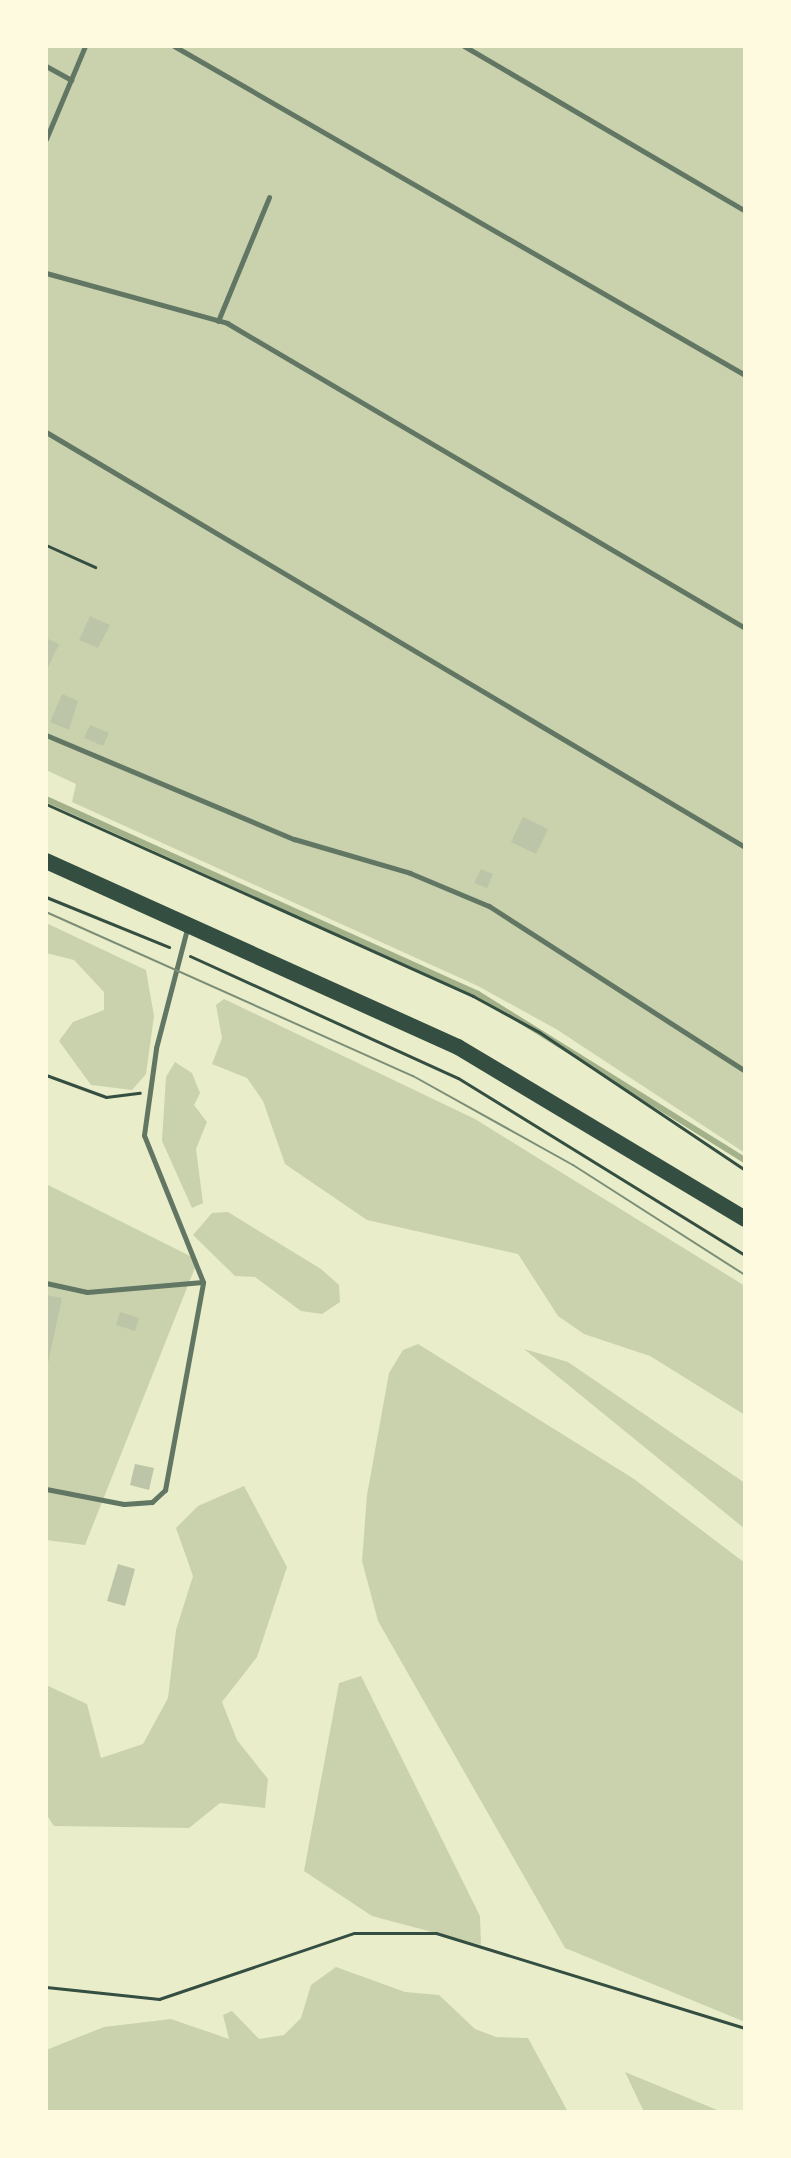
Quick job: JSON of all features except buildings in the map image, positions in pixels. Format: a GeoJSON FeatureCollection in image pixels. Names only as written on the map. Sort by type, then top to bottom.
{"type":"FeatureCollection","features":[{"type":"Feature","properties":{"kind":"main road"},"geometry":{"type":"LineString","coordinates":[[46,861],[458,1047],[745,1219]]}},
{"type":"Feature","properties":{"kind":"lane"},"geometry":{"type":"LineString","coordinates":[[46,139],[85,46]]}},
{"type":"Feature","properties":{"kind":"lane"},"geometry":{"type":"LineString","coordinates":[[174,46],[745,375]]}},
{"type":"Feature","properties":{"kind":"lane"},"geometry":{"type":"LineString","coordinates":[[464,46],[745,211]]}},
{"type":"Feature","properties":{"kind":"lane"},"geometry":{"type":"LineString","coordinates":[[46,66],[71,80]]}},
{"type":"Feature","properties":{"kind":"lane"},"geometry":{"type":"LineString","coordinates":[[218,321],[269,197]]}},
{"type":"Feature","properties":{"kind":"lane"},"geometry":{"type":"LineString","coordinates":[[46,273],[218,321],[745,628]]}},
{"type":"Feature","properties":{"kind":"lane"},"geometry":{"type":"LineString","coordinates":[[46,432],[745,847]]}},
{"type":"Feature","properties":{"kind":"lane"},"geometry":{"type":"LineString","coordinates":[[46,735],[294,839],[410,873],[489,906],[745,1071]]}},
{"type":"Feature","properties":{"kind":"lane"},"geometry":{"type":"LineString","coordinates":[[46,1489],[124,1504],[152,1502],[165,1490],[203,1282],[144,1135],[180,951],[189,924]]}},
{"type":"Feature","properties":{"kind":"lane"},"geometry":{"type":"LineString","coordinates":[[46,1283],[87,1292],[203,1282]]}},
{"type":"Feature","properties":{"kind":"path"},"geometry":{"type":"LineString","coordinates":[[46,545],[95,567]]}},
{"type":"Feature","properties":{"kind":"path"},"geometry":{"type":"LineString","coordinates":[[46,804],[473,996],[539,1032],[745,1170]]}},
{"type":"Feature","properties":{"kind":"path"},"geometry":{"type":"LineString","coordinates":[[46,897],[180,951],[458,1078],[745,1255]]}},
{"type":"Feature","properties":{"kind":"path"},"geometry":{"type":"LineString","coordinates":[[46,1075],[106,1097],[151,1089]]}},
{"type":"Feature","properties":{"kind":"path"},"geometry":{"type":"LineString","coordinates":[[46,1987],[159,1999],[354,1933],[436,1933],[745,2028]]}},
{"type":"Feature","properties":{"kind":"green space"},"geometry":{"type":"Polygon","coordinates":[[[46,46],[745,46],[745,1153],[556,1029],[478,986],[72,802],[76,784],[46,770],[46,46]]]}},
{"type":"Feature","properties":{"kind":"green space"},"geometry":{"type":"Polygon","coordinates":[[[46,923],[146,970],[154,1016],[146,1074],[132,1090],[91,1085],[59,1041],[73,1022],[104,1010],[104,992],[74,960],[46,953],[46,923]]]}},
{"type":"Feature","properties":{"kind":"green space"},"geometry":{"type":"Polygon","coordinates":[[[224,999],[475,1119],[745,1286],[745,1415],[650,1356],[584,1334],[558,1316],[518,1254],[367,1220],[285,1164],[263,1101],[247,1078],[212,1064],[222,1038],[216,1005],[224,999]]]}},
{"type":"Feature","properties":{"kind":"green space"},"geometry":{"type":"Polygon","coordinates":[[[175,1062],[192,1073],[200,1093],[194,1105],[207,1122],[196,1149],[203,1203],[192,1208],[162,1141],[166,1077],[175,1062]]]}},
{"type":"Feature","properties":{"kind":"green space"},"geometry":{"type":"Polygon","coordinates":[[[46,1184],[198,1260],[85,1545],[46,1540],[46,1184]]]}},
{"type":"Feature","properties":{"kind":"green space"},"geometry":{"type":"Polygon","coordinates":[[[228,1212],[321,1269],[339,1285],[340,1302],[322,1314],[301,1311],[255,1277],[235,1276],[193,1235],[212,1213],[228,1212]]]}},
{"type":"Feature","properties":{"kind":"green space"},"geometry":{"type":"Polygon","coordinates":[[[418,1344],[634,1479],[745,1563],[745,2022],[565,1948],[378,1621],[362,1561],[367,1495],[389,1373],[403,1350],[418,1344]]]}},
{"type":"Feature","properties":{"kind":"green space"},"geometry":{"type":"Polygon","coordinates":[[[524,1349],[568,1362],[745,1483],[745,1529],[524,1349]]]}},
{"type":"Feature","properties":{"kind":"green space"},"geometry":{"type":"Polygon","coordinates":[[[244,1486],[287,1567],[257,1657],[222,1702],[237,1740],[268,1779],[265,1808],[220,1803],[189,1828],[54,1826],[46,1814],[46,1685],[87,1704],[101,1758],[143,1744],[168,1698],[176,1630],[193,1576],[176,1528],[198,1506],[244,1486]]]}},
{"type":"Feature","properties":{"kind":"green space"},"geometry":{"type":"Polygon","coordinates":[[[361,1676],[480,1916],[481,1945],[372,1916],[304,1871],[339,1683],[361,1676]]]}},
{"type":"Feature","properties":{"kind":"green space"},"geometry":{"type":"Polygon","coordinates":[[[336,1967],[405,1992],[439,1995],[475,2029],[496,2037],[528,2038],[568,2112],[46,2112],[46,2050],[104,2027],[171,2019],[229,2039],[223,2015],[232,2011],[259,2039],[284,2035],[301,2018],[311,1985],[336,1967]]]}},
{"type":"Feature","properties":{"kind":"green space"},"geometry":{"type":"Polygon","coordinates":[[[625,2072],[722,2112],[644,2112],[625,2072]]]}},
{"type":"Feature","properties":{"kind":"waterway"},"geometry":{"type":"LineString","coordinates":[[46,799],[478,994],[745,1160]]}},
{"type":"Feature","properties":{"kind":"tram line"},"geometry":{"type":"LineString","coordinates":[[46,912],[413,1076],[573,1165],[745,1275]]}}]}
